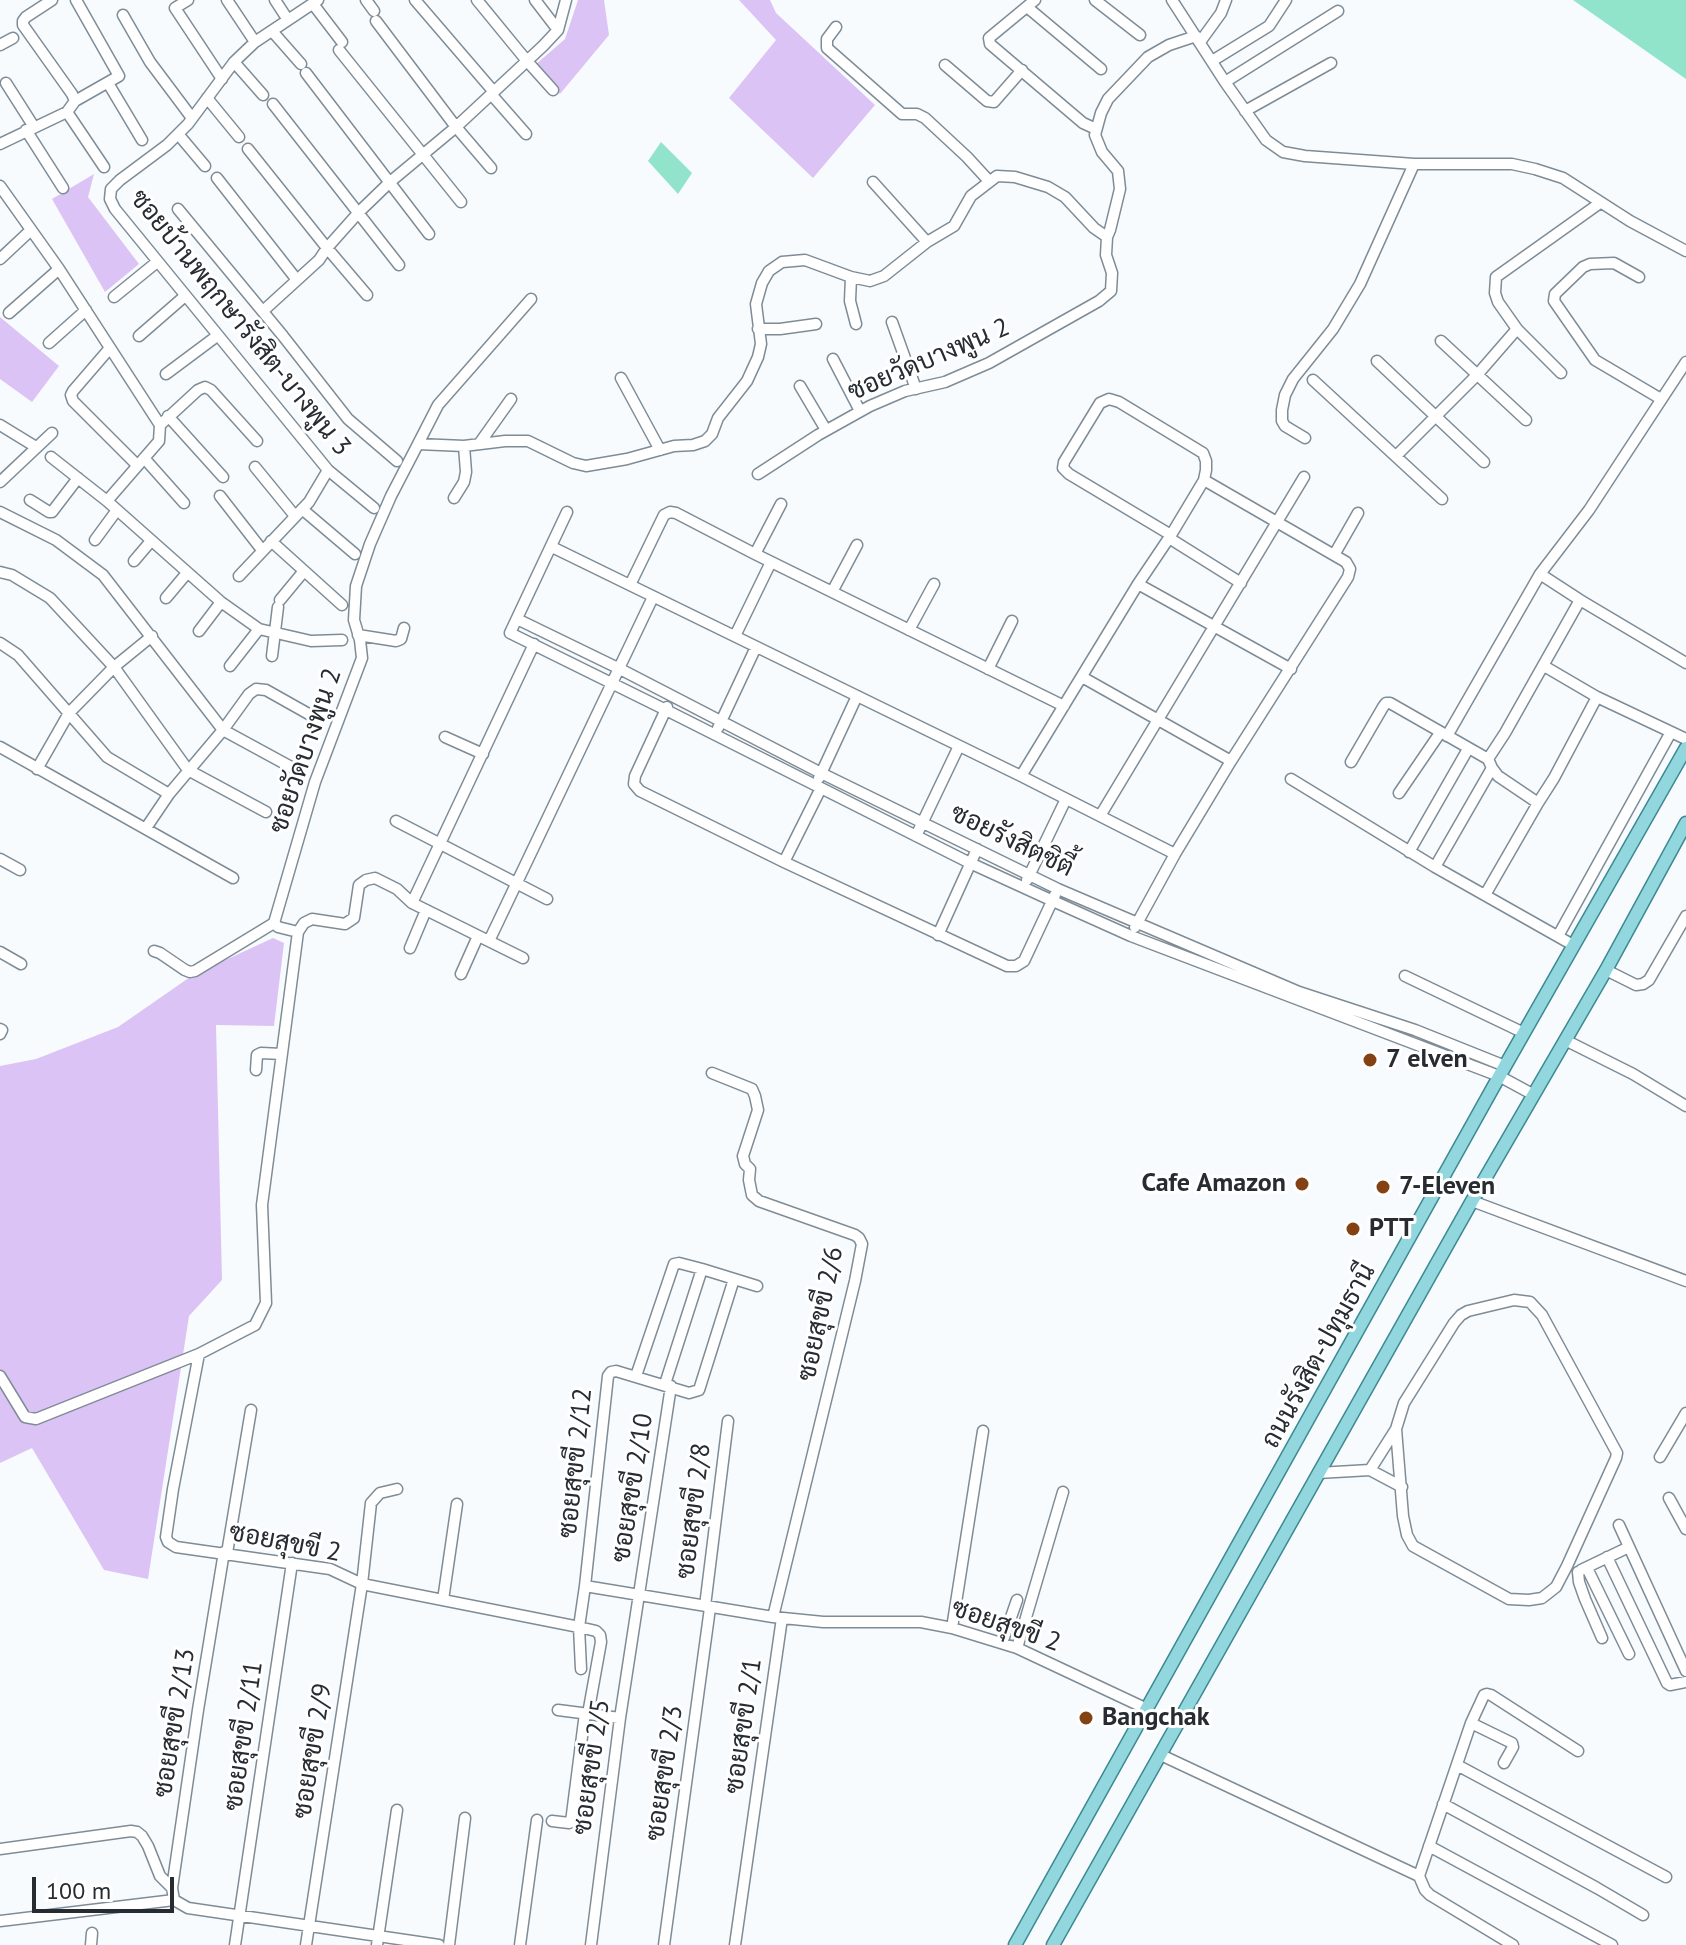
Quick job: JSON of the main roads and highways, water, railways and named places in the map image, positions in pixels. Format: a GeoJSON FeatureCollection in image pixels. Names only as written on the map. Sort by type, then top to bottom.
{"type":"FeatureCollection","features":[{"type":"Feature","properties":{"kind":"main road","name":"ถนนรังสิต-ปทุมธานี"},"geometry":{"type":"LineString","coordinates":[[1015,1945],[1502,1071],[1686,748]]}},
{"type":"Feature","properties":{"kind":"main road"},"geometry":{"type":"LineString","coordinates":[[1053,1945],[1472,1201],[1606,970],[1686,823]]}},
{"type":"Feature","properties":{"kind":"place","name":"7 elven"},"geometry":{"type":"Point","coordinates":[1370,1060]}},
{"type":"Feature","properties":{"kind":"place","name":"Cafe Amazon"},"geometry":{"type":"Point","coordinates":[1302,1184]}},
{"type":"Feature","properties":{"kind":"place","name":"7-Eleven"},"geometry":{"type":"Point","coordinates":[1383,1187]}},
{"type":"Feature","properties":{"kind":"place","name":"PTT"},"geometry":{"type":"Point","coordinates":[1353,1229]}},
{"type":"Feature","properties":{"kind":"place","name":"Bangchak"},"geometry":{"type":"Point","coordinates":[1086,1718]}}]}
